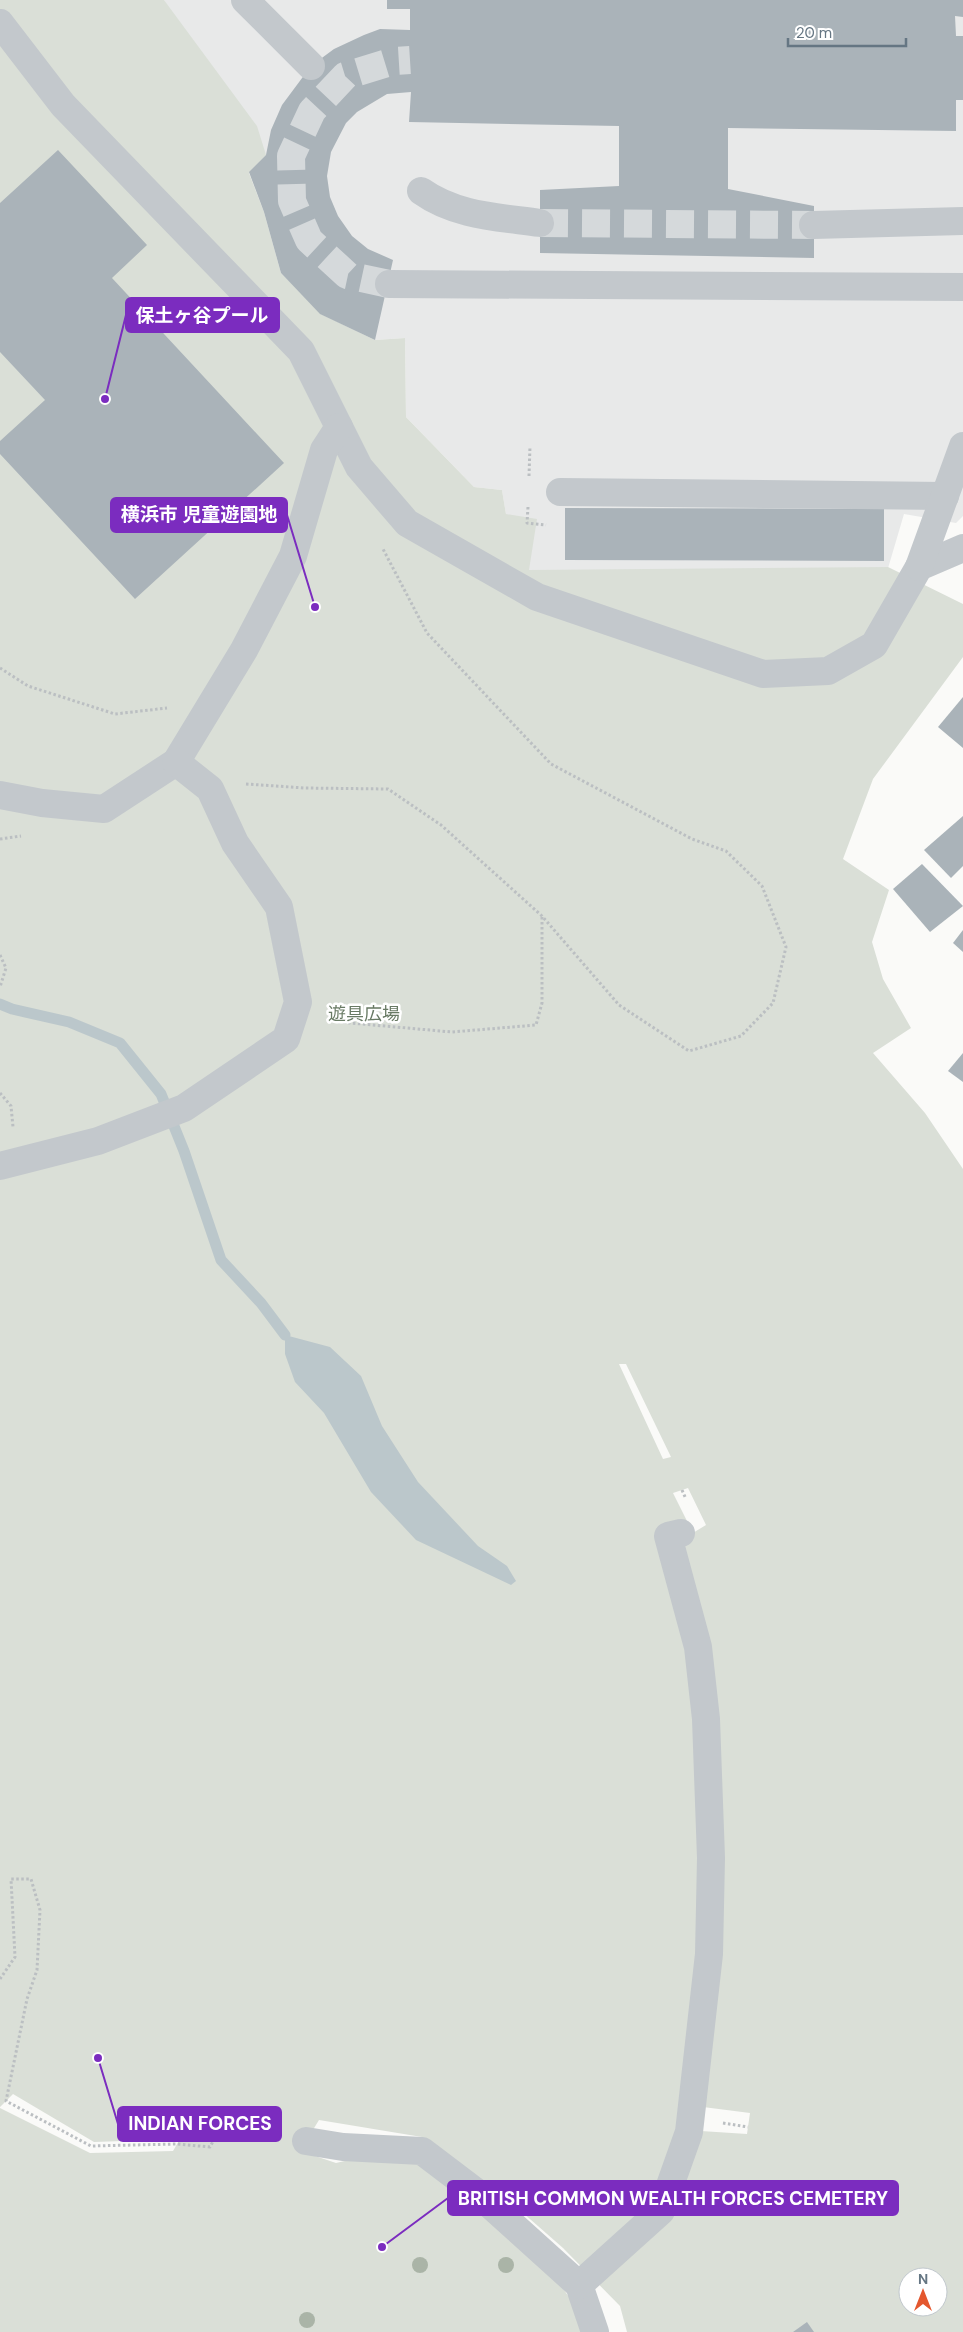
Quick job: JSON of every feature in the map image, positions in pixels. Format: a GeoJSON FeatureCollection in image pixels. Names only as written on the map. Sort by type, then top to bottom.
{"type":"FeatureCollection","features":[{"type":"Feature","properties":{"kind":"street"},"geometry":{"type":"LineString","coordinates":[[245,0],[312,66]]}},
{"type":"Feature","properties":{"kind":"street"},"geometry":{"type":"LineString","coordinates":[[0,23],[63,106],[301,351],[359,467],[407,523],[537,597],[763,674],[828,671],[874,645],[919,567],[963,446]]}},
{"type":"Feature","properties":{"kind":"street"},"geometry":{"type":"LineString","coordinates":[[421,191],[438,203],[472,214],[540,223]]}},
{"type":"Feature","properties":{"kind":"street"},"geometry":{"type":"LineString","coordinates":[[813,225],[963,221]]}},
{"type":"Feature","properties":{"kind":"street"},"geometry":{"type":"LineString","coordinates":[[389,284],[963,287]]}},
{"type":"Feature","properties":{"kind":"street"},"geometry":{"type":"LineString","coordinates":[[0,795],[42,803],[104,809],[176,762],[244,650],[293,556],[324,450],[339,427]]}},
{"type":"Feature","properties":{"kind":"street"},"geometry":{"type":"LineString","coordinates":[[560,492],[940,508]]}},
{"type":"Feature","properties":{"kind":"street"},"geometry":{"type":"LineString","coordinates":[[919,567],[963,548]]}},
{"type":"Feature","properties":{"kind":"street"},"geometry":{"type":"LineString","coordinates":[[0,1166],[98,1141],[184,1108],[286,1039],[298,1002],[280,906],[235,843],[210,789],[176,762]]}},
{"type":"Feature","properties":{"kind":"street"},"geometry":{"type":"LineString","coordinates":[[579,2286],[661,2211],[689,2132],[697,2118],[709,1954],[711,1858],[706,1719],[698,1647],[668,1536],[680,1532]]}},
{"type":"Feature","properties":{"kind":"street"},"geometry":{"type":"LineString","coordinates":[[306,2141],[343,2148],[422,2151],[476,2192],[579,2286],[595,2332]]}},
{"type":"Feature","properties":{"kind":"path"},"geometry":{"type":"LineString","coordinates":[[529,483],[530,446]]}},
{"type":"Feature","properties":{"kind":"path"},"geometry":{"type":"LineString","coordinates":[[210,789],[232,784],[305,788],[388,789],[441,825],[542,916],[619,1005],[688,1051],[741,1036],[773,1004],[786,947],[762,886],[726,851],[692,840],[551,764],[427,633],[379,542]]}},
{"type":"Feature","properties":{"kind":"path"},"geometry":{"type":"LineString","coordinates":[[0,668],[28,686],[115,714],[212,703]]}},
{"type":"Feature","properties":{"kind":"path"},"geometry":{"type":"LineString","coordinates":[[327,1021],[452,1032],[536,1025],[542,1004],[542,916]]}},
{"type":"Feature","properties":{"kind":"path"},"geometry":{"type":"LineString","coordinates":[[0,955],[6,968],[0,987]]}},
{"type":"Feature","properties":{"kind":"path"},"geometry":{"type":"LineString","coordinates":[[0,1979],[15,1958],[10,1879],[31,1879],[40,1910],[37,1970],[27,1999],[6,2101],[92,2146],[177,2144],[210,2148],[223,2123],[276,2132]]}},
{"type":"Feature","properties":{"kind":"shaded area"},"geometry":{"type":"Polygon","coordinates":[[[164,0],[963,0],[963,516],[956,523],[904,514],[881,592],[529,570],[506,514],[502,490],[474,487],[406,417],[405,338],[375,340],[321,314],[281,273],[264,212],[249,172],[164,0]]]}},
{"type":"Feature","properties":{"kind":"shaded area"},"geometry":{"type":"Polygon","coordinates":[[[285,1335],[330,1347],[361,1376],[382,1426],[418,1482],[478,1546],[507,1566],[516,1581],[511,1585],[416,1540],[371,1492],[324,1413],[295,1382],[285,1354],[285,1335]]]}},
{"type":"Feature","properties":{"kind":"green space","name":"遊具広場"},"geometry":{"type":"Polygon","coordinates":[[[0,0],[164,0],[257,126],[266,155],[249,173],[264,212],[281,273],[321,314],[375,340],[405,338],[406,417],[474,487],[502,490],[506,514],[537,519],[529,570],[888,567],[963,604],[963,657],[873,779],[843,859],[889,890],[872,942],[883,979],[911,1028],[873,1053],[925,1113],[963,1169],[963,2332],[627,2332],[620,2306],[563,2248],[506,2198],[422,2137],[319,2120],[300,2151],[336,2163],[375,2154],[414,2155],[552,2273],[569,2297],[583,2332],[0,2332],[0,2108],[90,2153],[173,2151],[180,2139],[94,2142],[13,2094],[0,2107],[0,0]],[[619,1364],[663,1459],[671,1457],[626,1364],[619,1364]],[[688,1488],[673,1493],[687,1521],[679,1526],[683,1539],[706,1525],[688,1488]],[[703,2107],[701,2131],[747,2134],[750,2113],[703,2107]]]}},
{"type":"Feature","properties":{"kind":"building"},"geometry":{"type":"Polygon","coordinates":[[[387,0],[963,0],[963,17],[955,16],[956,36],[963,36],[963,100],[956,100],[956,131],[728,128],[728,189],[814,206],[814,258],[540,253],[540,190],[619,186],[619,126],[409,122],[411,92],[387,94],[357,112],[346,123],[331,152],[327,176],[330,197],[338,216],[352,236],[368,249],[393,260],[375,340],[320,314],[281,273],[264,212],[249,172],[266,155],[271,130],[282,105],[311,66],[334,49],[380,29],[410,30],[410,9],[387,9],[387,0]]]}},
{"type":"Feature","properties":{"kind":"building"},"geometry":{"type":"Polygon","coordinates":[[[58,150],[147,245],[112,278],[284,463],[135,599],[0,454],[0,441],[45,400],[0,352],[0,203],[58,150]]]}},
{"type":"Feature","properties":{"kind":"building"},"geometry":{"type":"Polygon","coordinates":[[[565,508],[884,509],[884,561],[565,560],[565,508]]]}},
{"type":"Feature","properties":{"kind":"building"},"geometry":{"type":"Polygon","coordinates":[[[963,697],[963,748],[938,727],[963,697]]]}},
{"type":"Feature","properties":{"kind":"building"},"geometry":{"type":"Polygon","coordinates":[[[963,816],[963,866],[951,878],[924,850],[963,816]]]}},
{"type":"Feature","properties":{"kind":"building"},"geometry":{"type":"Polygon","coordinates":[[[922,864],[963,906],[930,932],[893,889],[922,864]]]}},
{"type":"Feature","properties":{"kind":"building"},"geometry":{"type":"Polygon","coordinates":[[[963,930],[963,952],[953,943],[963,930]]]}},
{"type":"Feature","properties":{"kind":"building"},"geometry":{"type":"Polygon","coordinates":[[[963,1053],[963,1082],[948,1071],[963,1053]]]}},
{"type":"Feature","properties":{"kind":"building"},"geometry":{"type":"Polygon","coordinates":[[[807,2322],[814,2332],[793,2332],[807,2322]]]}},
{"type":"Feature","properties":{"kind":"waterway"},"geometry":{"type":"LineString","coordinates":[[0,1004],[12,1009],[69,1022],[120,1043],[161,1094],[184,1151],[221,1260],[261,1303],[285,1335]]}},
{"type":"Feature","properties":{"kind":"tunnel"},"geometry":{"type":"LineString","coordinates":[[389,284],[347,275],[309,240],[292,201],[291,156],[312,111],[345,76],[394,61],[410,60]]}},
{"type":"Feature","properties":{"kind":"tunnel"},"geometry":{"type":"LineString","coordinates":[[540,223],[813,225]]}},
{"type":"Feature","properties":{"kind":"place","name":"保土ヶ谷プール"},"geometry":{"type":"Point","coordinates":[105,399]}},
{"type":"Feature","properties":{"kind":"place","name":"横浜市 児童遊園地"},"geometry":{"type":"Point","coordinates":[315,607]}},
{"type":"Feature","properties":{"kind":"place","name":"INDIAN FORCES"},"geometry":{"type":"Point","coordinates":[98,2058]}},
{"type":"Feature","properties":{"kind":"place","name":"BRITISH COMMON WEALTH FORCES CEMETERY"},"geometry":{"type":"Point","coordinates":[382,2247]}}]}
